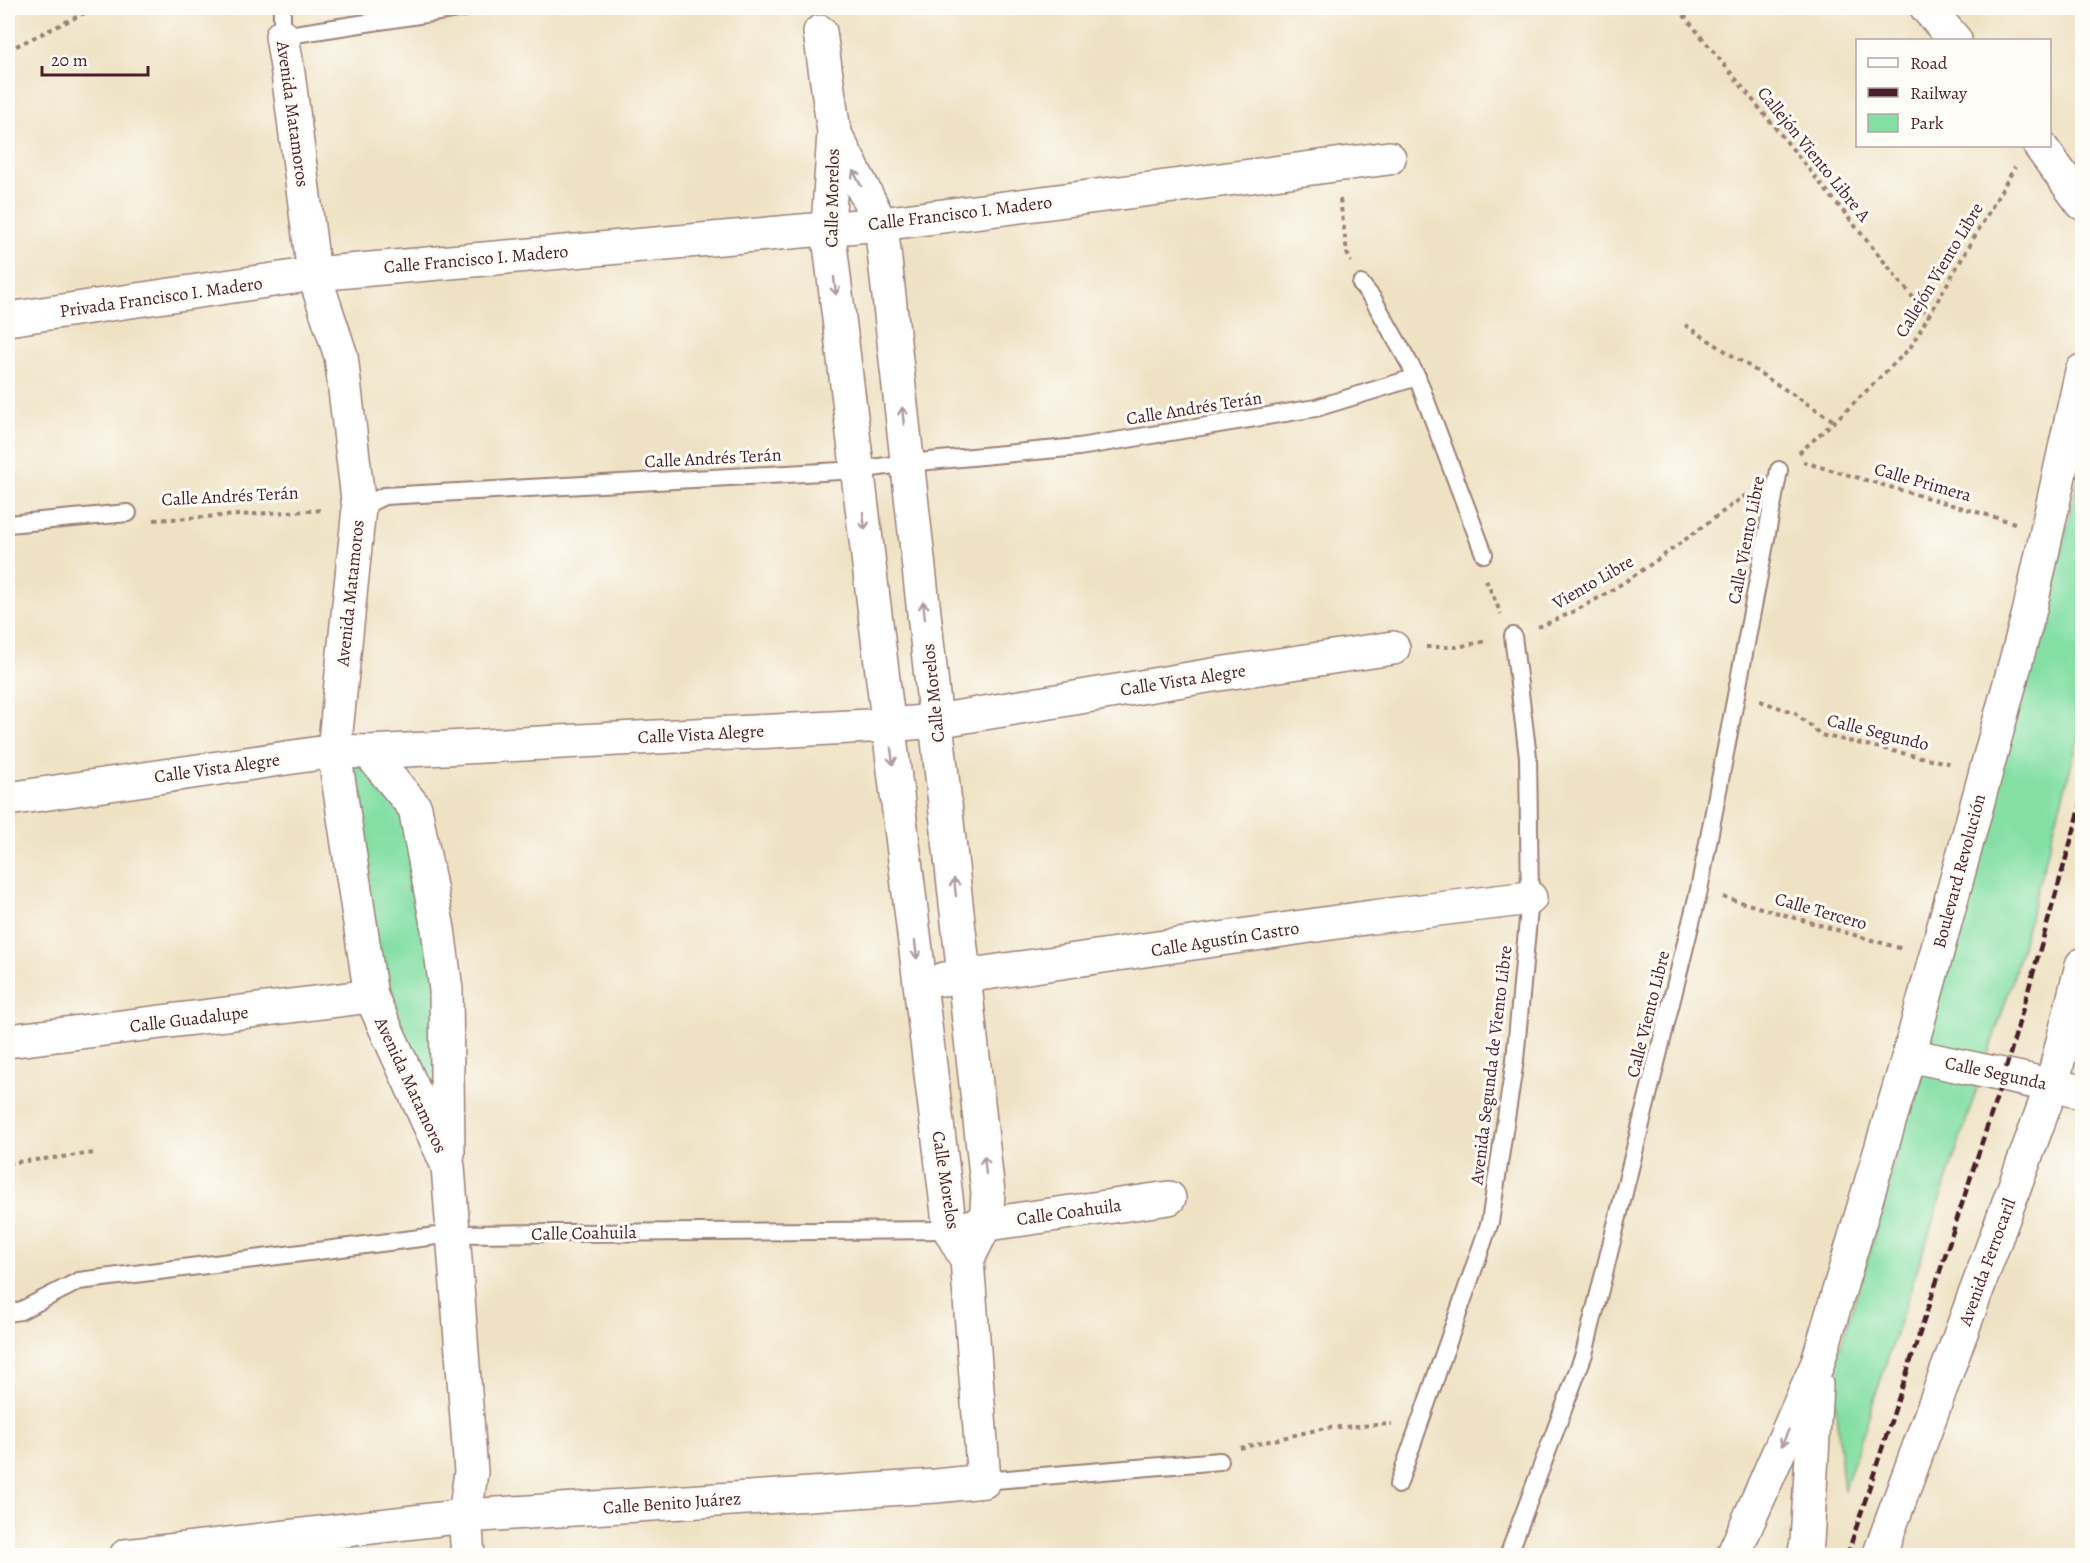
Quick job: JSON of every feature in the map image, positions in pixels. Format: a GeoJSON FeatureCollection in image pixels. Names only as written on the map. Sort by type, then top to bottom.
{"type":"FeatureCollection","features":[{"type":"Feature","properties":{"kind":"street"},"geometry":{"type":"LineString","coordinates":[[1927,8],[1953,39]]}},
{"type":"Feature","properties":{"kind":"street","name":"Avenida Matamoros"},"geometry":{"type":"LineString","coordinates":[[282,22],[314,274],[341,357],[359,508],[334,751],[371,996],[448,1166]]}},
{"type":"Feature","properties":{"kind":"street","name":"Calle Morelos"},"geometry":{"type":"LineString","coordinates":[[820,33],[834,132],[828,228],[950,1230],[967,1260],[984,1480]]}},
{"type":"Feature","properties":{"kind":"street","name":"Calle Morelos"},"geometry":{"type":"LineString","coordinates":[[834,132],[881,224],[988,1193],[987,1223],[967,1260]]}},
{"type":"Feature","properties":{"kind":"street"},"geometry":{"type":"LineString","coordinates":[[2028,156],[2082,203]]}},
{"type":"Feature","properties":{"kind":"street","name":"Calle Francisco I. Madero"},"geometry":{"type":"LineString","coordinates":[[314,274],[881,224],[1389,158]]}},
{"type":"Feature","properties":{"kind":"street","name":"Privada Francisco I. Madero"},"geometry":{"type":"LineString","coordinates":[[8,319],[314,274]]}},
{"type":"Feature","properties":{"kind":"street","name":"Boulevard Revolución"},"geometry":{"type":"LineString","coordinates":[[1817,1365],[1909,1055],[2029,613],[2082,371]]}},
{"type":"Feature","properties":{"kind":"street","name":"Calle Vista Alegre"},"geometry":{"type":"LineString","coordinates":[[8,799],[334,751],[369,752],[936,721],[1393,648]]}},
{"type":"Feature","properties":{"kind":"street","name":"Avenida Matamoros"},"geometry":{"type":"LineString","coordinates":[[369,752],[415,807],[438,928],[446,990],[448,1166],[471,1472],[465,1516],[468,1556]]}},
{"type":"Feature","properties":{"kind":"street","name":"Calle Agustín Castro"},"geometry":{"type":"LineString","coordinates":[[920,982],[1372,917],[1530,898]]}},
{"type":"Feature","properties":{"kind":"street","name":"Avenida Ferrocaril"},"geometry":{"type":"LineString","coordinates":[[1879,1556],[2067,1088],[2082,965]]}},
{"type":"Feature","properties":{"kind":"street","name":"Calle Guadalupe"},"geometry":{"type":"LineString","coordinates":[[8,1041],[371,996]]}},
{"type":"Feature","properties":{"kind":"street","name":"Calle Segunda"},"geometry":{"type":"LineString","coordinates":[[1909,1055],[2067,1088]]}},
{"type":"Feature","properties":{"kind":"street","name":"Calle Coahuila"},"geometry":{"type":"LineString","coordinates":[[950,1230],[1169,1198]]}},
{"type":"Feature","properties":{"kind":"street"},"geometry":{"type":"LineString","coordinates":[[1733,1556],[1817,1365]]}},
{"type":"Feature","properties":{"kind":"street"},"geometry":{"type":"LineString","coordinates":[[1804,1556],[1808,1542],[1817,1365]]}},
{"type":"Feature","properties":{"kind":"street","name":"Calle Benito Juárez"},"geometry":{"type":"LineString","coordinates":[[126,1556],[465,1516],[936,1486],[984,1480]]}},
{"type":"Feature","properties":{"kind":"lane"},"geometry":{"type":"LineString","coordinates":[[282,22],[464,8]]}},
{"type":"Feature","properties":{"kind":"lane"},"geometry":{"type":"LineString","coordinates":[[1361,284],[1417,377],[1484,554]]}},
{"type":"Feature","properties":{"kind":"lane","name":"Calle Andrés Terán"},"geometry":{"type":"LineString","coordinates":[[359,508],[384,496],[858,470],[1079,447],[1305,410],[1417,377]]}},
{"type":"Feature","properties":{"kind":"lane","name":"Calle Viento Libre"},"geometry":{"type":"LineString","coordinates":[[1508,1556],[1584,1354],[1699,890],[1785,464]]}},
{"type":"Feature","properties":{"kind":"lane"},"geometry":{"type":"LineString","coordinates":[[8,524],[128,513]]}},
{"type":"Feature","properties":{"kind":"lane","name":"Avenida Segunda de Viento Libre"},"geometry":{"type":"LineString","coordinates":[[1398,1485],[1490,1222],[1515,1060],[1530,898],[1528,757],[1513,636]]}},
{"type":"Feature","properties":{"kind":"lane","name":"Calle Coahuila"},"geometry":{"type":"LineString","coordinates":[[8,1313],[20,1311],[79,1281],[452,1234],[950,1230]]}},
{"type":"Feature","properties":{"kind":"lane","name":"Calle Benito Juárez"},"geometry":{"type":"LineString","coordinates":[[984,1480],[1220,1461]]}},
{"type":"Feature","properties":{"kind":"path"},"geometry":{"type":"LineString","coordinates":[[8,50],[95,8]]}},
{"type":"Feature","properties":{"kind":"path","name":"Callejón Viento Libre A"},"geometry":{"type":"LineString","coordinates":[[1678,8],[1929,317]]}},
{"type":"Feature","properties":{"kind":"path","name":"Callejón Viento Libre"},"geometry":{"type":"LineString","coordinates":[[1785,464],[1834,422],[1910,348],[2028,156]]}},
{"type":"Feature","properties":{"kind":"path"},"geometry":{"type":"LineString","coordinates":[[1335,165],[1347,253],[1361,284]]}},
{"type":"Feature","properties":{"kind":"path"},"geometry":{"type":"LineString","coordinates":[[1685,326],[1834,422]]}},
{"type":"Feature","properties":{"kind":"path","name":"Calle Primera"},"geometry":{"type":"LineString","coordinates":[[1785,464],[2047,532]]}},
{"type":"Feature","properties":{"kind":"path","name":"Viento Libre"},"geometry":{"type":"LineString","coordinates":[[1393,648],[1456,647],[1513,636],[1559,619],[1629,579],[1785,464]]}},
{"type":"Feature","properties":{"kind":"path","name":"Calle Andrés Terán"},"geometry":{"type":"LineString","coordinates":[[128,513],[144,521],[359,508]]}},
{"type":"Feature","properties":{"kind":"path"},"geometry":{"type":"LineString","coordinates":[[1484,554],[1484,573],[1506,626],[1513,636]]}},
{"type":"Feature","properties":{"kind":"path","name":"Calle Segundo"},"geometry":{"type":"LineString","coordinates":[[1737,693],[1795,713],[1821,735],[1986,771]]}},
{"type":"Feature","properties":{"kind":"path","name":"Calle Tercero"},"geometry":{"type":"LineString","coordinates":[[1699,890],[1935,958]]}},
{"type":"Feature","properties":{"kind":"path"},"geometry":{"type":"LineString","coordinates":[[8,1163],[96,1153]]}},
{"type":"Feature","properties":{"kind":"path"},"geometry":{"type":"LineString","coordinates":[[1220,1461],[1238,1448],[1325,1428],[1420,1423]]}},
{"type":"Feature","properties":{"kind":"green space"},"geometry":{"type":"Polygon","coordinates":[[[2082,463],[2082,726],[2012,982],[1844,1491],[1832,1373],[1878,1224],[1929,1021],[2062,550],[2082,463]]]}},
{"type":"Feature","properties":{"kind":"green space"},"geometry":{"type":"Polygon","coordinates":[[[339,754],[365,756],[409,810],[442,990],[436,1111],[374,995],[339,754]]]}},
{"type":"Feature","properties":{"kind":"railway"},"geometry":{"type":"LineString","coordinates":[[1847,1556],[2004,1075],[2082,802]]}}]}
